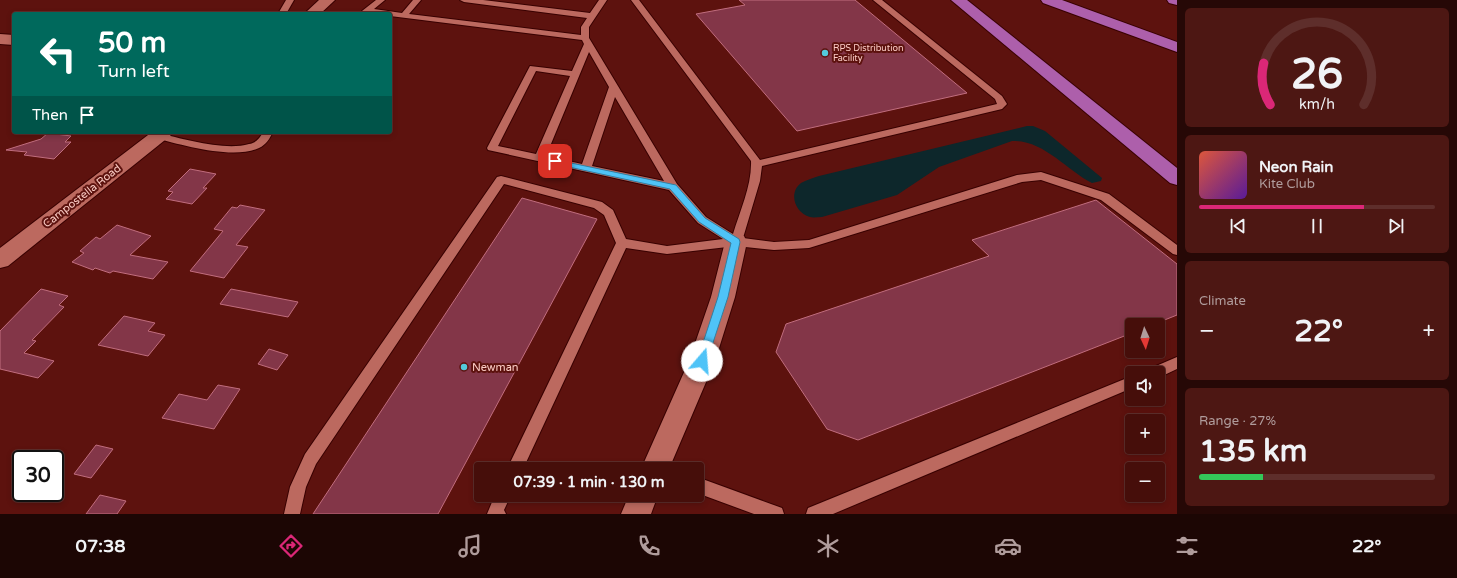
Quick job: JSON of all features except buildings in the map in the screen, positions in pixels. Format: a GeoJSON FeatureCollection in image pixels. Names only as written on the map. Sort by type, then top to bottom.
{"type":"FeatureCollection","features":[{"type":"Feature","properties":{"kind":"highway"},"geometry":{"type":"LineString","coordinates":[[958,0],[1177,178]]}},
{"type":"Feature","properties":{"kind":"highway"},"geometry":{"type":"LineString","coordinates":[[1048,0],[1177,47]]}},
{"type":"Feature","properties":{"kind":"street"},"geometry":{"type":"LineString","coordinates":[[313,12],[328,0]]}},
{"type":"Feature","properties":{"kind":"street"},"geometry":{"type":"LineString","coordinates":[[0,39],[12,40]]}},
{"type":"Feature","properties":{"kind":"street","name":"Campostella Road"},"geometry":{"type":"LineString","coordinates":[[0,260],[162,134]]}},
{"type":"Feature","properties":{"kind":"street"},"geometry":{"type":"LineString","coordinates":[[658,462],[702,361],[723,297],[736,242]]}},
{"type":"Feature","properties":{"kind":"street"},"geometry":{"type":"LineString","coordinates":[[636,514],[641,502]]}},
{"type":"Feature","properties":{"kind":"lane"},"geometry":{"type":"LineString","coordinates":[[282,12],[290,0]]}},
{"type":"Feature","properties":{"kind":"lane"},"geometry":{"type":"LineString","coordinates":[[366,12],[381,0]]}},
{"type":"Feature","properties":{"kind":"lane"},"geometry":{"type":"LineString","coordinates":[[404,16],[417,0]]}},
{"type":"Feature","properties":{"kind":"lane"},"geometry":{"type":"LineString","coordinates":[[464,0],[592,16]]}},
{"type":"Feature","properties":{"kind":"lane"},"geometry":{"type":"LineString","coordinates":[[602,0],[585,27],[587,41],[673,186],[702,220],[736,242]]}},
{"type":"Feature","properties":{"kind":"lane"},"geometry":{"type":"LineString","coordinates":[[635,0],[756,161],[755,181],[736,242]]}},
{"type":"Feature","properties":{"kind":"lane"},"geometry":{"type":"LineString","coordinates":[[756,164],[999,108],[1002,104],[999,98],[877,0]]}},
{"type":"Feature","properties":{"kind":"lane"},"geometry":{"type":"LineString","coordinates":[[392,15],[587,41]]}},
{"type":"Feature","properties":{"kind":"lane"},"geometry":{"type":"LineString","coordinates":[[540,158],[587,41]]}},
{"type":"Feature","properties":{"kind":"lane"},"geometry":{"type":"LineString","coordinates":[[575,74],[533,68],[492,148],[673,186]]}},
{"type":"Feature","properties":{"kind":"lane"},"geometry":{"type":"LineString","coordinates":[[586,168],[614,87]]}},
{"type":"Feature","properties":{"kind":"lane"},"geometry":{"type":"LineString","coordinates":[[162,134],[179,141],[247,148],[258,145],[266,134]]}},
{"type":"Feature","properties":{"kind":"lane"},"geometry":{"type":"LineString","coordinates":[[622,243],[667,250],[736,242],[774,246],[809,244],[1021,178],[1041,176],[1105,197],[1177,251]]}},
{"type":"Feature","properties":{"kind":"lane"},"geometry":{"type":"LineString","coordinates":[[292,514],[298,487],[310,459],[501,180],[598,205],[609,213],[622,243],[518,462]]}},
{"type":"Feature","properties":{"kind":"lane"},"geometry":{"type":"LineString","coordinates":[[1165,368],[1177,363]]}},
{"type":"Feature","properties":{"kind":"lane"},"geometry":{"type":"LineString","coordinates":[[814,514],[1125,385]]}},
{"type":"Feature","properties":{"kind":"lane"},"geometry":{"type":"LineString","coordinates":[[704,488],[776,514]]}},
{"type":"Feature","properties":{"kind":"lane"},"geometry":{"type":"LineString","coordinates":[[495,514],[500,502]]}},
{"type":"Feature","properties":{"kind":"water"},"geometry":{"type":"Polygon","coordinates":[[[1027,126],[1033,126],[1045,131],[1102,178],[1101,181],[1092,183],[1045,150],[1024,142],[1012,141],[939,167],[897,195],[822,217],[811,217],[805,215],[800,211],[795,202],[794,197],[797,187],[807,180],[819,176],[1027,126]]]}},
{"type":"Feature","properties":{"kind":"place","name":"RPS Distribution Facility"},"geometry":{"type":"Point","coordinates":[825,53]}},
{"type":"Feature","properties":{"kind":"place","name":"Newman"},"geometry":{"type":"Point","coordinates":[464,367]}},
{"type":"Feature","properties":{"kind":"route"},"geometry":{"type":"LineString","coordinates":[[555,161],[673,186],[702,220],[736,242],[723,297],[702,361]]}}]}
